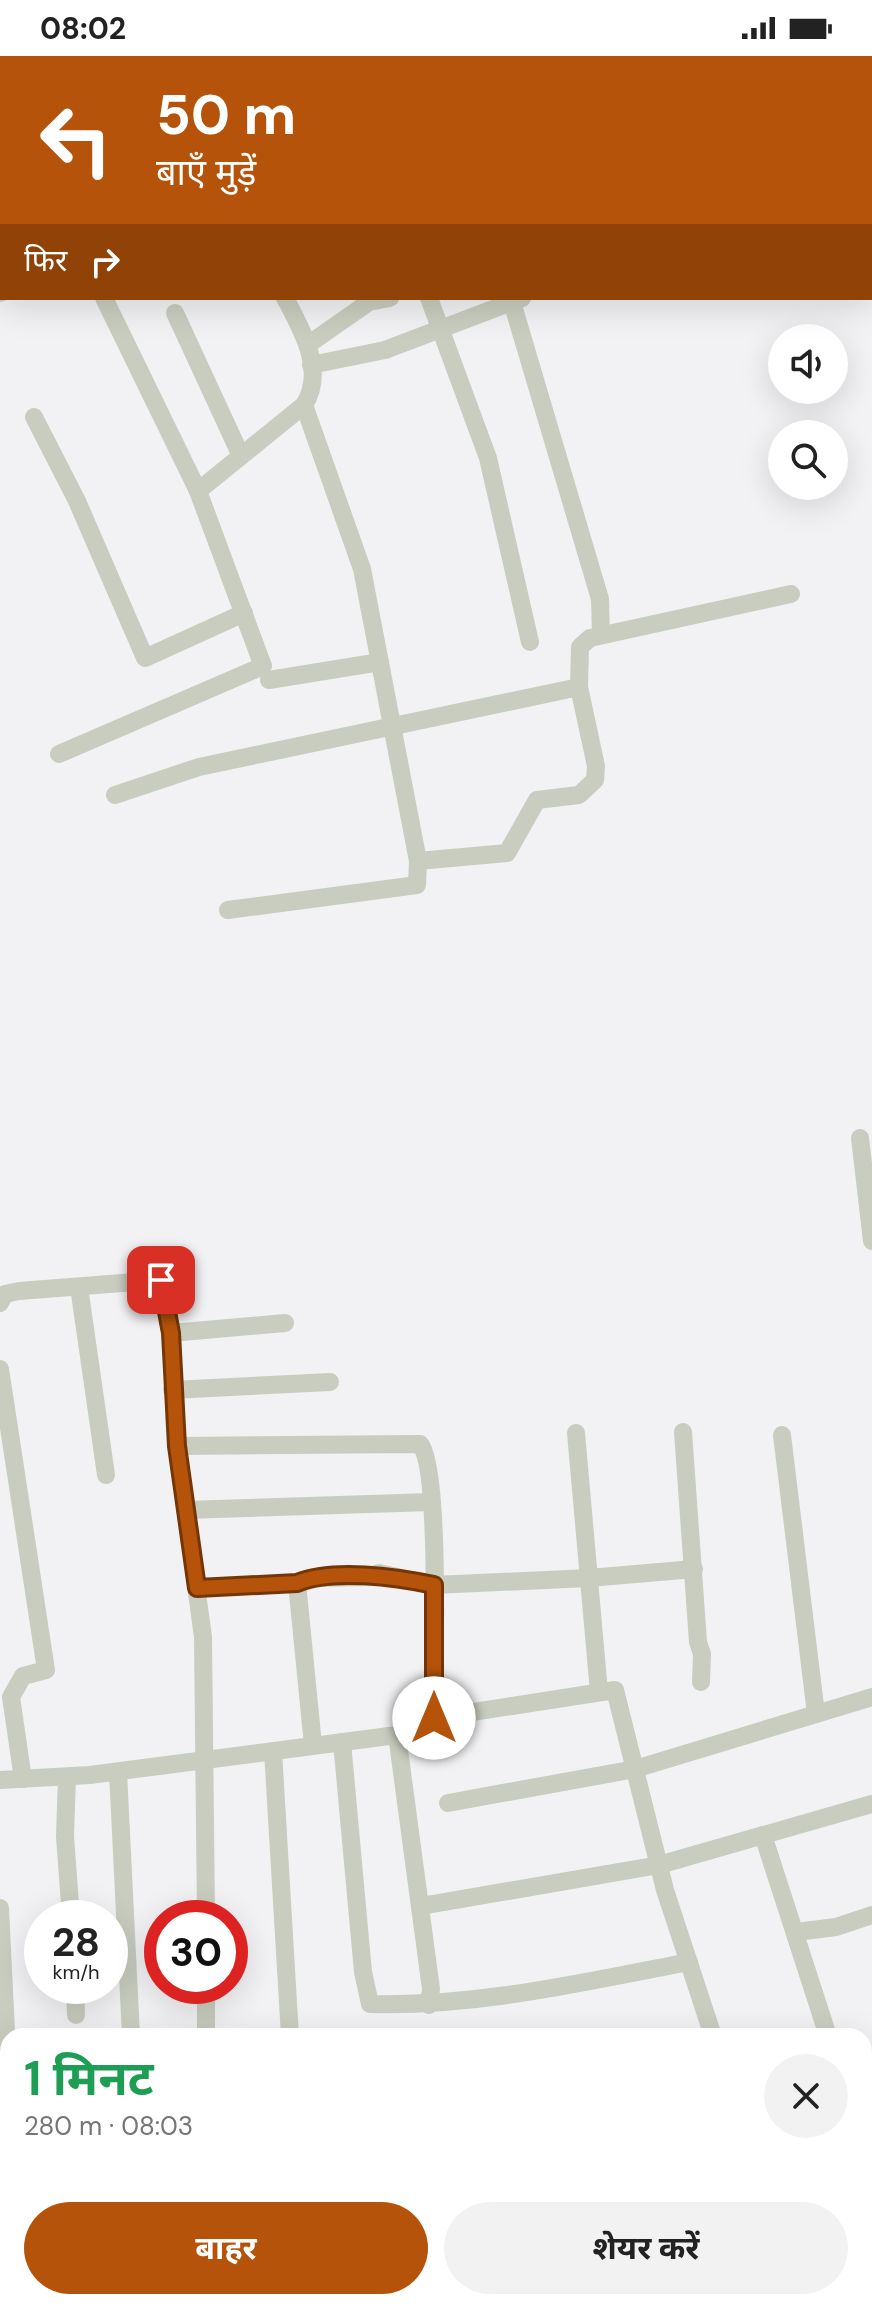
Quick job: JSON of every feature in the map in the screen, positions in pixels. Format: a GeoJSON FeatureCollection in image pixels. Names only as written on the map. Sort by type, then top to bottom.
{"type":"FeatureCollection","features":[{"type":"Feature","properties":{"kind":"street"},"geometry":{"type":"LineString","coordinates":[[59,754],[263,666],[198,491],[105,300]]}},
{"type":"Feature","properties":{"kind":"street"},"geometry":{"type":"LineString","coordinates":[[198,491],[304,405],[314,390],[309,344],[286,300]]}},
{"type":"Feature","properties":{"kind":"street"},"geometry":{"type":"LineString","coordinates":[[309,344],[369,302],[380,300]]}},
{"type":"Feature","properties":{"kind":"street"},"geometry":{"type":"LineString","coordinates":[[430,300],[443,328],[488,458],[530,642]]}},
{"type":"Feature","properties":{"kind":"street"},"geometry":{"type":"LineString","coordinates":[[311,365],[385,350],[497,305],[517,300],[600,599],[601,635]]}},
{"type":"Feature","properties":{"kind":"street"},"geometry":{"type":"LineString","coordinates":[[175,313],[241,456]]}},
{"type":"Feature","properties":{"kind":"street"},"geometry":{"type":"LineString","coordinates":[[228,910],[417,885],[418,861],[362,569],[304,405]]}},
{"type":"Feature","properties":{"kind":"street"},"geometry":{"type":"LineString","coordinates":[[34,417],[77,501],[145,658],[244,613]]}},
{"type":"Feature","properties":{"kind":"street"},"geometry":{"type":"LineString","coordinates":[[418,861],[507,853],[537,800],[579,795],[595,780],[596,766],[579,687],[580,647],[590,638],[791,594]]}},
{"type":"Feature","properties":{"kind":"street"},"geometry":{"type":"LineString","coordinates":[[269,680],[380,662]]}},
{"type":"Feature","properties":{"kind":"street"},"geometry":{"type":"LineString","coordinates":[[115,795],[199,767],[579,687]]}},
{"type":"Feature","properties":{"kind":"street"},"geometry":{"type":"LineString","coordinates":[[860,1138],[872,1241]]}},
{"type":"Feature","properties":{"kind":"street"},"geometry":{"type":"LineString","coordinates":[[0,1303],[5,1294],[161,1280],[171,1333],[177,1446],[203,1637],[206,1900]]}},
{"type":"Feature","properties":{"kind":"street"},"geometry":{"type":"LineString","coordinates":[[79,1287],[102,1469],[106,1475]]}},
{"type":"Feature","properties":{"kind":"street"},"geometry":{"type":"LineString","coordinates":[[171,1333],[285,1323]]}},
{"type":"Feature","properties":{"kind":"street"},"geometry":{"type":"LineString","coordinates":[[0,1369],[46,1670],[23,1676],[11,1697],[23,1779]]}},
{"type":"Feature","properties":{"kind":"street"},"geometry":{"type":"LineString","coordinates":[[172,1390],[330,1382]]}},
{"type":"Feature","properties":{"kind":"street"},"geometry":{"type":"LineString","coordinates":[[683,1432],[698,1642],[702,1654],[701,1682]]}},
{"type":"Feature","properties":{"kind":"street"},"geometry":{"type":"LineString","coordinates":[[576,1433],[599,1692]]}},
{"type":"Feature","properties":{"kind":"street"},"geometry":{"type":"LineString","coordinates":[[782,1435],[816,1714]]}},
{"type":"Feature","properties":{"kind":"street"},"geometry":{"type":"LineString","coordinates":[[177,1446],[420,1444],[428,1458],[431,1502],[434,1718]]}},
{"type":"Feature","properties":{"kind":"street"},"geometry":{"type":"LineString","coordinates":[[185,1510],[431,1502]]}},
{"type":"Feature","properties":{"kind":"street"},"geometry":{"type":"LineString","coordinates":[[197,1588],[297,1583],[310,1578],[367,1577],[379,1573],[434,1585],[589,1578],[694,1569]]}},
{"type":"Feature","properties":{"kind":"street"},"geometry":{"type":"LineString","coordinates":[[297,1583],[313,1745]]}},
{"type":"Feature","properties":{"kind":"street"},"geometry":{"type":"LineString","coordinates":[[0,1780],[118,1772],[397,1735],[434,1718],[615,1690],[659,1865],[710,2028]]}},
{"type":"Feature","properties":{"kind":"street"},"geometry":{"type":"LineString","coordinates":[[448,1803],[635,1769],[872,1697]]}},
{"type":"Feature","properties":{"kind":"street"},"geometry":{"type":"LineString","coordinates":[[397,1735],[431,1989],[429,2005]]}},
{"type":"Feature","properties":{"kind":"street"},"geometry":{"type":"LineString","coordinates":[[342,1742],[363,1972],[370,2004],[429,2005],[514,1995],[689,1962]]}},
{"type":"Feature","properties":{"kind":"street"},"geometry":{"type":"LineString","coordinates":[[273,1751],[290,2028]]}},
{"type":"Feature","properties":{"kind":"street"},"geometry":{"type":"LineString","coordinates":[[118,1772],[131,2028]]}},
{"type":"Feature","properties":{"kind":"street"},"geometry":{"type":"LineString","coordinates":[[67,1777],[65,1836],[70,1900]]}},
{"type":"Feature","properties":{"kind":"street"},"geometry":{"type":"LineString","coordinates":[[421,1906],[659,1865],[872,1804]]}},
{"type":"Feature","properties":{"kind":"street"},"geometry":{"type":"LineString","coordinates":[[763,1835],[826,2028]]}},
{"type":"Feature","properties":{"kind":"street"},"geometry":{"type":"LineString","coordinates":[[0,1908],[6,2028]]}},
{"type":"Feature","properties":{"kind":"street"},"geometry":{"type":"LineString","coordinates":[[796,1932],[836,1927],[872,1915]]}},
{"type":"Feature","properties":{"kind":"street"},"geometry":{"type":"LineString","coordinates":[[76,2004],[76,2015]]}},
{"type":"Feature","properties":{"kind":"street"},"geometry":{"type":"LineString","coordinates":[[206,2004],[206,2028]]}},
{"type":"Feature","properties":{"kind":"route"},"geometry":{"type":"LineString","coordinates":[[161,1280],[171,1333],[177,1446],[197,1588],[297,1583],[310,1578],[367,1577],[379,1573],[434,1585],[434,1718]]}}]}
